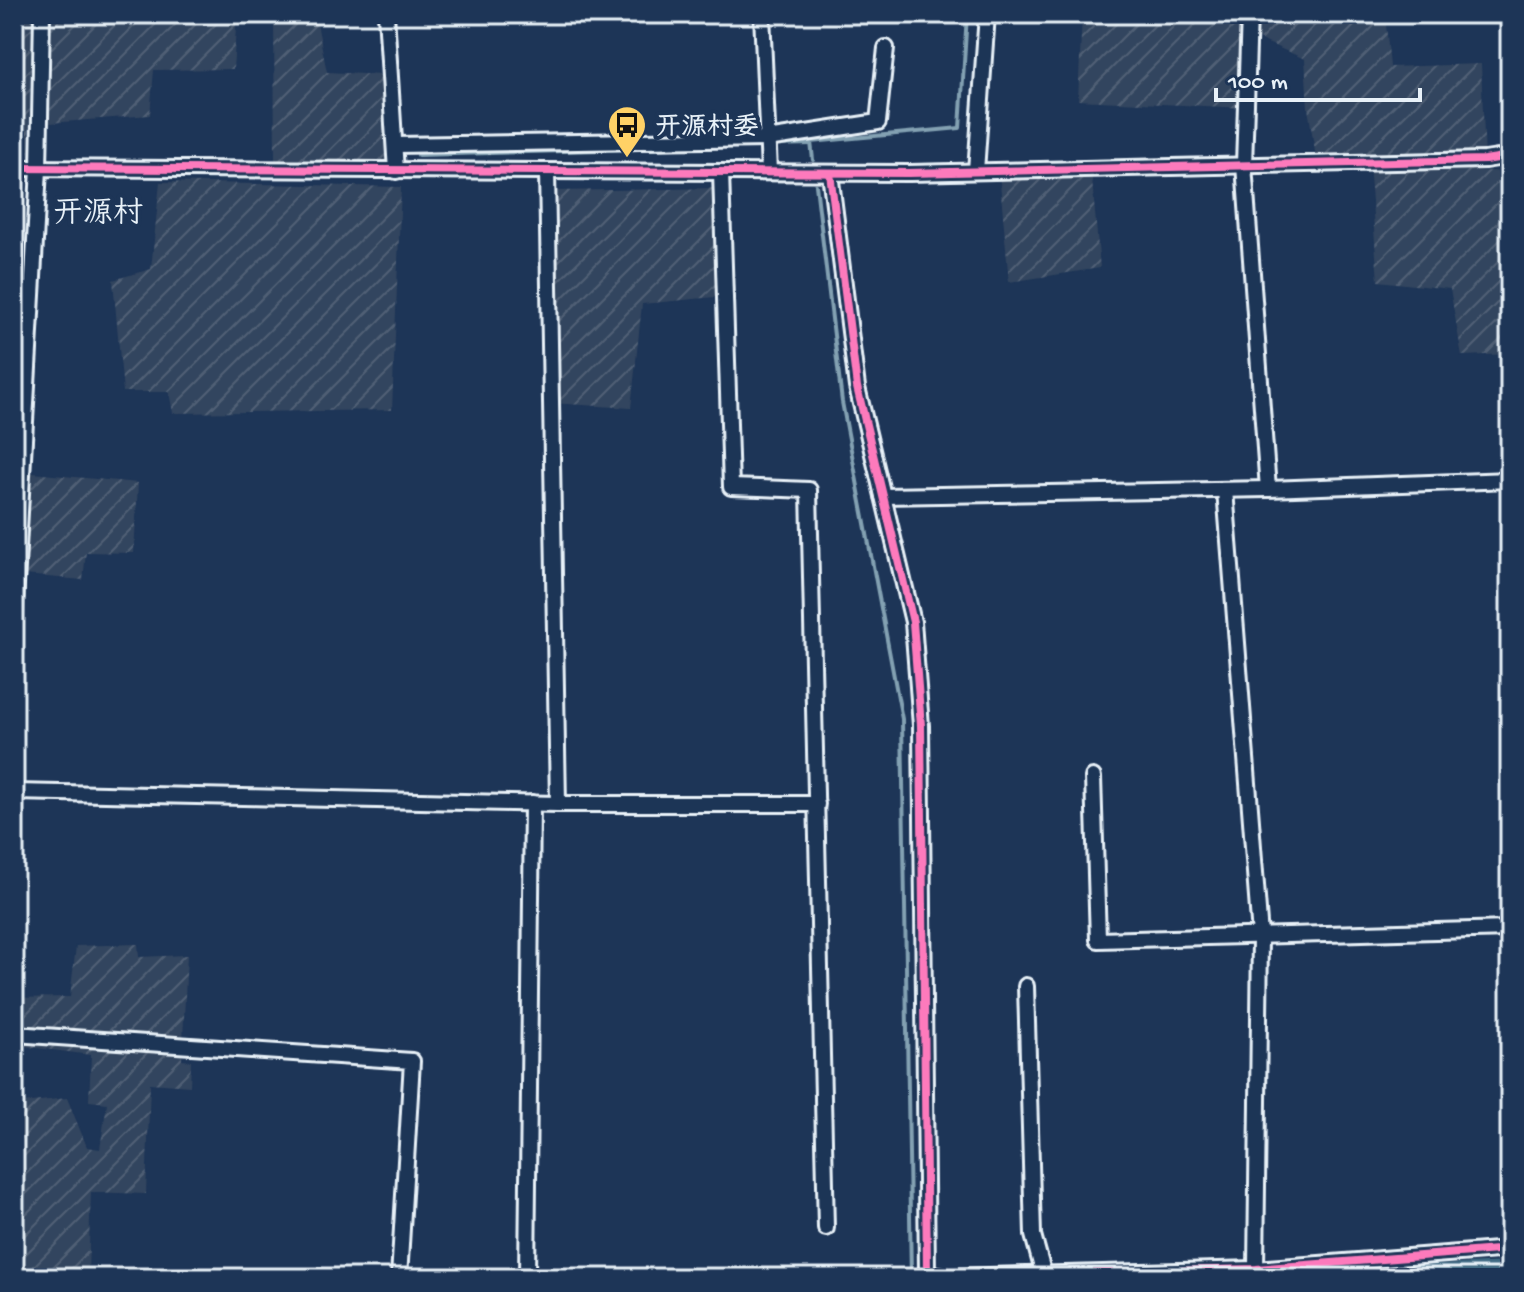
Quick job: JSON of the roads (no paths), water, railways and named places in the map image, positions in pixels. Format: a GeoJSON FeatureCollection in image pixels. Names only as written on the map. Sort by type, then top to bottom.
{"type":"FeatureCollection","features":[{"type":"Feature","properties":{"kind":"street"},"geometry":{"type":"LineString","coordinates":[[14,620],[39,169],[42,14]]}},
{"type":"Feature","properties":{"kind":"street"},"geometry":{"type":"LineString","coordinates":[[386,14],[396,171]]}},
{"type":"Feature","properties":{"kind":"street"},"geometry":{"type":"LineString","coordinates":[[762,14],[769,172]]}},
{"type":"Feature","properties":{"kind":"street"},"geometry":{"type":"LineString","coordinates":[[976,171],[987,14]]}},
{"type":"Feature","properties":{"kind":"street"},"geometry":{"type":"LineString","coordinates":[[1249,14],[1244,165],[1268,489]]}},
{"type":"Feature","properties":{"kind":"street"},"geometry":{"type":"LineString","coordinates":[[396,145],[768,145],[878,122],[886,48]]}},
{"type":"Feature","properties":{"kind":"street"},"geometry":{"type":"LineString","coordinates":[[14,168],[830,173],[1485,160],[1510,156]]}},
{"type":"Feature","properties":{"kind":"street"},"geometry":{"type":"LineString","coordinates":[[547,171],[558,804]]}},
{"type":"Feature","properties":{"kind":"street"},"geometry":{"type":"LineString","coordinates":[[721,172],[731,487],[809,490],[826,1228]]}},
{"type":"Feature","properties":{"kind":"street"},"geometry":{"type":"LineString","coordinates":[[830,173],[857,387],[913,622],[921,726],[927,1273],[950,1277],[1256,1269],[1510,1249]]}},
{"type":"Feature","properties":{"kind":"street"},"geometry":{"type":"LineString","coordinates":[[883,496],[1268,489],[1510,480]]}},
{"type":"Feature","properties":{"kind":"street"},"geometry":{"type":"LineString","coordinates":[[1225,490],[1260,936],[1256,1269]]}},
{"type":"Feature","properties":{"kind":"street"},"geometry":{"type":"LineString","coordinates":[[1093,777],[1098,940],[1510,929]]}},
{"type":"Feature","properties":{"kind":"street"},"geometry":{"type":"LineString","coordinates":[[14,792],[558,804],[817,804]]}},
{"type":"Feature","properties":{"kind":"street"},"geometry":{"type":"LineString","coordinates":[[527,1278],[532,803]]}},
{"type":"Feature","properties":{"kind":"street"},"geometry":{"type":"LineString","coordinates":[[1026,986],[1033,1235],[1044,1275]]}},
{"type":"Feature","properties":{"kind":"street"},"geometry":{"type":"LineString","coordinates":[[14,1034],[412,1061],[399,1278]]}},
{"type":"Feature","properties":{"kind":"waterway"},"geometry":{"type":"LineString","coordinates":[[813,160],[811,142],[960,128],[967,14]]}},
{"type":"Feature","properties":{"kind":"waterway"},"geometry":{"type":"LineString","coordinates":[[772,145],[811,144]]}},
{"type":"Feature","properties":{"kind":"waterway"},"geometry":{"type":"LineString","coordinates":[[418,155],[712,147]]}},
{"type":"Feature","properties":{"kind":"waterway"},"geometry":{"type":"LineString","coordinates":[[816,185],[842,402],[902,719],[911,1278]]}},
{"type":"Feature","properties":{"kind":"waterway"},"geometry":{"type":"LineString","coordinates":[[1292,1278],[1510,1269]]}},
{"type":"Feature","properties":{"kind":"place","name":"开源村委"},"geometry":{"type":"Point","coordinates":[627,159]}},
{"type":"Feature","properties":{"kind":"district","name":"开源村"},"geometry":{"type":"Point","coordinates":[98,211]}}]}
